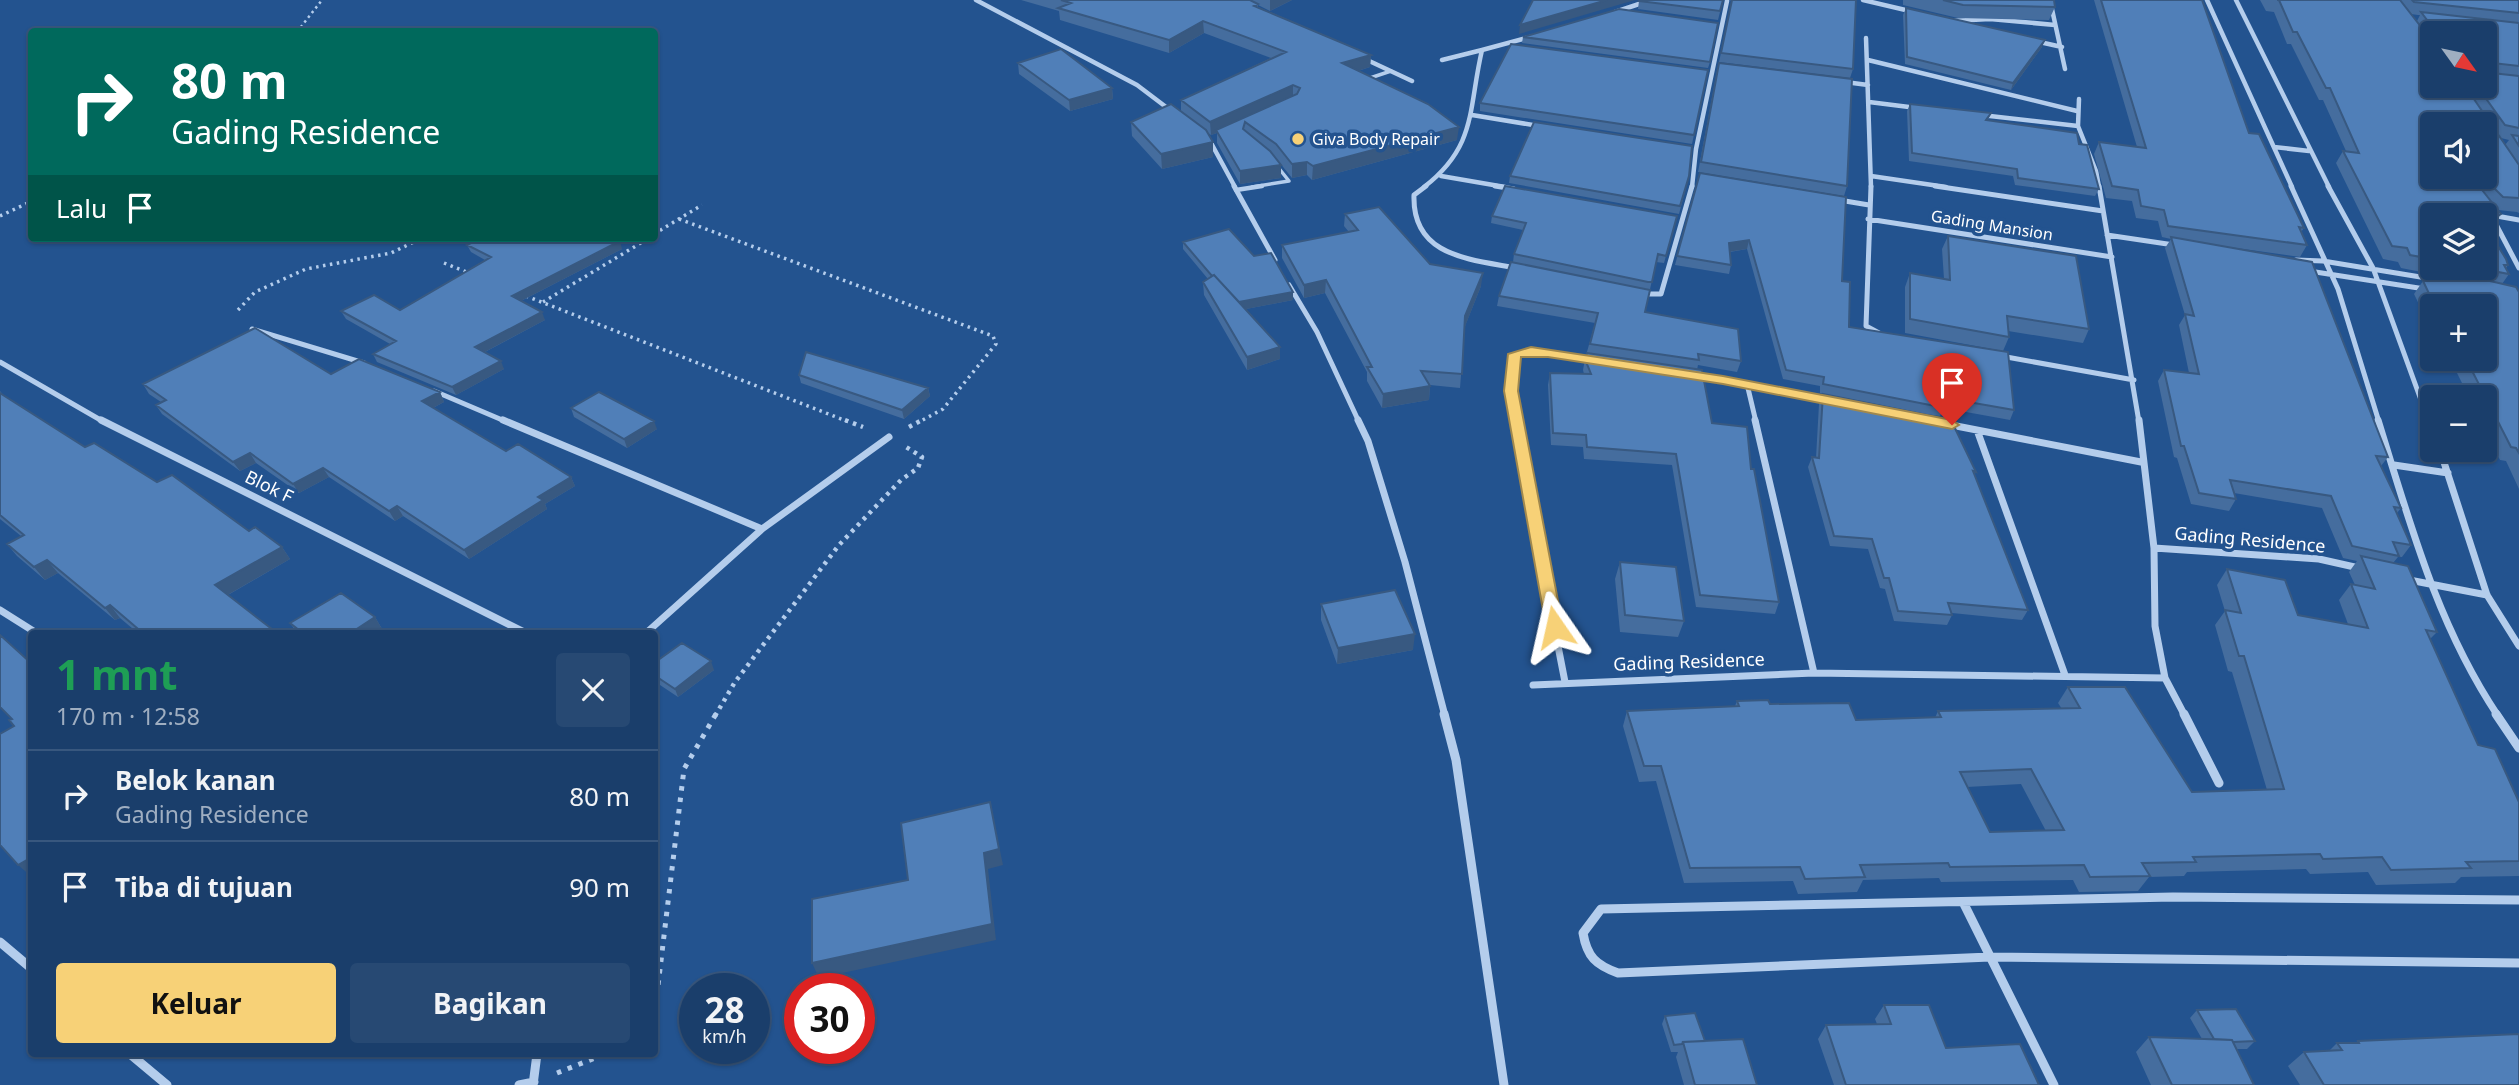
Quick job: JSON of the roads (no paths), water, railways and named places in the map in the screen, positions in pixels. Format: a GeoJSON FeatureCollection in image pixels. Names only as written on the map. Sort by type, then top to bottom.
{"type":"FeatureCollection","features":[{"type":"Feature","properties":{"kind":"street"},"geometry":{"type":"LineString","coordinates":[[976,0],[1137,85],[1171,111]]}},
{"type":"Feature","properties":{"kind":"street"},"geometry":{"type":"LineString","coordinates":[[1863,0],[1887,3],[1926,15]]}},
{"type":"Feature","properties":{"kind":"street"},"geometry":{"type":"LineString","coordinates":[[2050,0],[2065,69]]}},
{"type":"Feature","properties":{"kind":"street"},"geometry":{"type":"LineString","coordinates":[[2207,0],[2331,276],[2394,465],[2428,582],[2469,673],[2519,748]]}},
{"type":"Feature","properties":{"kind":"street"},"geometry":{"type":"LineString","coordinates":[[2236,0],[2309,151],[2373,268],[2420,397]]}},
{"type":"Feature","properties":{"kind":"street"},"geometry":{"type":"LineString","coordinates":[[1633,292],[1661,294],[1695,176],[1696,149],[1727,1]]}},
{"type":"Feature","properties":{"kind":"street"},"geometry":{"type":"LineString","coordinates":[[1605,15],[1642,3]]}},
{"type":"Feature","properties":{"kind":"street"},"geometry":{"type":"LineString","coordinates":[[1618,11],[1630,13]]}},
{"type":"Feature","properties":{"kind":"street"},"geometry":{"type":"LineString","coordinates":[[1939,18],[1976,27]]}},
{"type":"Feature","properties":{"kind":"street"},"geometry":{"type":"LineString","coordinates":[[1952,21],[1990,19],[2055,25]]}},
{"type":"Feature","properties":{"kind":"street"},"geometry":{"type":"LineString","coordinates":[[1708,23],[1721,25]]}},
{"type":"Feature","properties":{"kind":"street"},"geometry":{"type":"LineString","coordinates":[[1442,60],[1541,34]]}},
{"type":"Feature","properties":{"kind":"street"},"geometry":{"type":"LineString","coordinates":[[1866,38],[1871,176],[1866,326],[1881,334]]}},
{"type":"Feature","properties":{"kind":"street"},"geometry":{"type":"LineString","coordinates":[[2025,38],[2062,47]]}},
{"type":"Feature","properties":{"kind":"street"},"geometry":{"type":"LineString","coordinates":[[1502,46],[1515,47]]}},
{"type":"Feature","properties":{"kind":"street"},"geometry":{"type":"LineString","coordinates":[[1482,50],[1474,79],[1469,132],[1461,149],[1441,176],[1414,195],[1411,210],[1424,237],[1443,251],[1528,271]]}},
{"type":"Feature","properties":{"kind":"street"},"geometry":{"type":"LineString","coordinates":[[1355,54],[1412,81]]}},
{"type":"Feature","properties":{"kind":"street"},"geometry":{"type":"LineString","coordinates":[[1868,60],[2077,111]]}},
{"type":"Feature","properties":{"kind":"street"},"geometry":{"type":"LineString","coordinates":[[1713,66],[1726,68]]}},
{"type":"Feature","properties":{"kind":"street"},"geometry":{"type":"LineString","coordinates":[[1699,72],[1713,74]]}},
{"type":"Feature","properties":{"kind":"street"},"geometry":{"type":"LineString","coordinates":[[1842,82],[1868,85]]}},
{"type":"Feature","properties":{"kind":"street"},"geometry":{"type":"LineString","coordinates":[[2079,99],[2078,126],[2096,171],[2134,380],[2141,462],[2154,548]]}},
{"type":"Feature","properties":{"kind":"street"},"geometry":{"type":"LineString","coordinates":[[1869,102],[1921,108]]}},
{"type":"Feature","properties":{"kind":"street"},"geometry":{"type":"LineString","coordinates":[[1973,114],[2078,126]]}},
{"type":"Feature","properties":{"kind":"street"},"geometry":{"type":"LineString","coordinates":[[1472,116],[1551,127]]}},
{"type":"Feature","properties":{"kind":"street"},"geometry":{"type":"LineString","coordinates":[[1200,134],[1210,141],[1280,269]]}},
{"type":"Feature","properties":{"kind":"street"},"geometry":{"type":"LineString","coordinates":[[1210,141],[1221,136]]}},
{"type":"Feature","properties":{"kind":"street"},"geometry":{"type":"LineString","coordinates":[[1683,147],[1696,149]]}},
{"type":"Feature","properties":{"kind":"street"},"geometry":{"type":"LineString","coordinates":[[2274,147],[2309,151]]}},
{"type":"Feature","properties":{"kind":"street"},"geometry":{"type":"LineString","coordinates":[[1441,176],[1522,191]]}},
{"type":"Feature","properties":{"kind":"street","name":"Gading Mansion"},"geometry":{"type":"LineString","coordinates":[[1871,176],[2103,211]]}},
{"type":"Feature","properties":{"kind":"street"},"geometry":{"type":"LineString","coordinates":[[1829,198],[1869,205]]}},
{"type":"Feature","properties":{"kind":"street"},"geometry":{"type":"LineString","coordinates":[[2497,216],[2519,220]]}},
{"type":"Feature","properties":{"kind":"street"},"geometry":{"type":"LineString","coordinates":[[1670,218],[1684,220]]}},
{"type":"Feature","properties":{"kind":"street","name":"Gading Mansion"},"geometry":{"type":"LineString","coordinates":[[1868,219],[2112,257]]}},
{"type":"Feature","properties":{"kind":"street"},"geometry":{"type":"LineString","coordinates":[[2497,226],[2519,268]]}},
{"type":"Feature","properties":{"kind":"street"},"geometry":{"type":"LineString","coordinates":[[2107,235],[2176,246]]}},
{"type":"Feature","properties":{"kind":"street"},"geometry":{"type":"LineString","coordinates":[[2430,289],[2331,276],[2287,263],[2323,261],[2461,284]]}},
{"type":"Feature","properties":{"kind":"street"},"geometry":{"type":"LineString","coordinates":[[1286,280],[1317,332],[1367,441],[1405,562],[1456,760],[1504,1085]]}},
{"type":"Feature","properties":{"kind":"street"},"geometry":{"type":"LineString","coordinates":[[252,329],[374,366]]}},
{"type":"Feature","properties":{"kind":"street"},"geometry":{"type":"LineString","coordinates":[[1565,682],[1523,464],[1511,391],[1512,366],[1515,354],[1531,351],[1606,361]]}},
{"type":"Feature","properties":{"kind":"street"},"geometry":{"type":"LineString","coordinates":[[1988,353],[2134,380]]}},
{"type":"Feature","properties":{"kind":"street","name":"Blok F"},"geometry":{"type":"LineString","coordinates":[[0,362],[101,420],[520,630]]}},
{"type":"Feature","properties":{"kind":"street"},"geometry":{"type":"LineString","coordinates":[[1683,373],[1842,402]]}},
{"type":"Feature","properties":{"kind":"street"},"geometry":{"type":"LineString","coordinates":[[1747,384],[1814,673]]}},
{"type":"Feature","properties":{"kind":"street"},"geometry":{"type":"LineString","coordinates":[[424,387],[762,530]]}},
{"type":"Feature","properties":{"kind":"street"},"geometry":{"type":"LineString","coordinates":[[1937,422],[2141,462]]}},
{"type":"Feature","properties":{"kind":"street"},"geometry":{"type":"LineString","coordinates":[[1977,430],[2066,675]]}},
{"type":"Feature","properties":{"kind":"street"},"geometry":{"type":"LineString","coordinates":[[650,630],[762,530],[889,437]]}},
{"type":"Feature","properties":{"kind":"street"},"geometry":{"type":"LineString","coordinates":[[2444,462],[2487,595],[2519,646]]}},
{"type":"Feature","properties":{"kind":"street"},"geometry":{"type":"LineString","coordinates":[[2394,465],[2448,474]]}},
{"type":"Feature","properties":{"kind":"street","name":"Gading Residence"},"geometry":{"type":"LineString","coordinates":[[1533,685],[1814,673],[2165,678],[2155,626],[2154,548],[2319,559],[2366,570]]}},
{"type":"Feature","properties":{"kind":"street"},"geometry":{"type":"LineString","coordinates":[[2390,576],[2487,595]]}},
{"type":"Feature","properties":{"kind":"street"},"geometry":{"type":"LineString","coordinates":[[0,610],[32,630]]}},
{"type":"Feature","properties":{"kind":"street"},"geometry":{"type":"LineString","coordinates":[[2165,678],[2219,783]]}},
{"type":"Feature","properties":{"kind":"street"},"geometry":{"type":"LineString","coordinates":[[2519,900],[2173,897],[1964,904],[1601,909],[1583,933],[1585,952],[1597,965],[1618,973],[1990,957],[2519,963]]}},
{"type":"Feature","properties":{"kind":"street"},"geometry":{"type":"LineString","coordinates":[[1964,904],[2054,1085]]}},
{"type":"Feature","properties":{"kind":"street"},"geometry":{"type":"LineString","coordinates":[[0,943],[28,966]]}},
{"type":"Feature","properties":{"kind":"street"},"geometry":{"type":"LineString","coordinates":[[134,1057],[167,1085]]}},
{"type":"Feature","properties":{"kind":"street"},"geometry":{"type":"LineString","coordinates":[[519,1085],[533,1084],[537,1057]]}},
{"type":"Feature","properties":{"kind":"lane"},"geometry":{"type":"LineString","coordinates":[[1362,81],[1391,71]]}},
{"type":"Feature","properties":{"kind":"lane"},"geometry":{"type":"LineString","coordinates":[[1236,190],[1289,181],[1273,161]]}},
{"type":"Feature","properties":{"kind":"place","name":"Giva Body Repair"},"geometry":{"type":"Point","coordinates":[1298,139]}}]}
